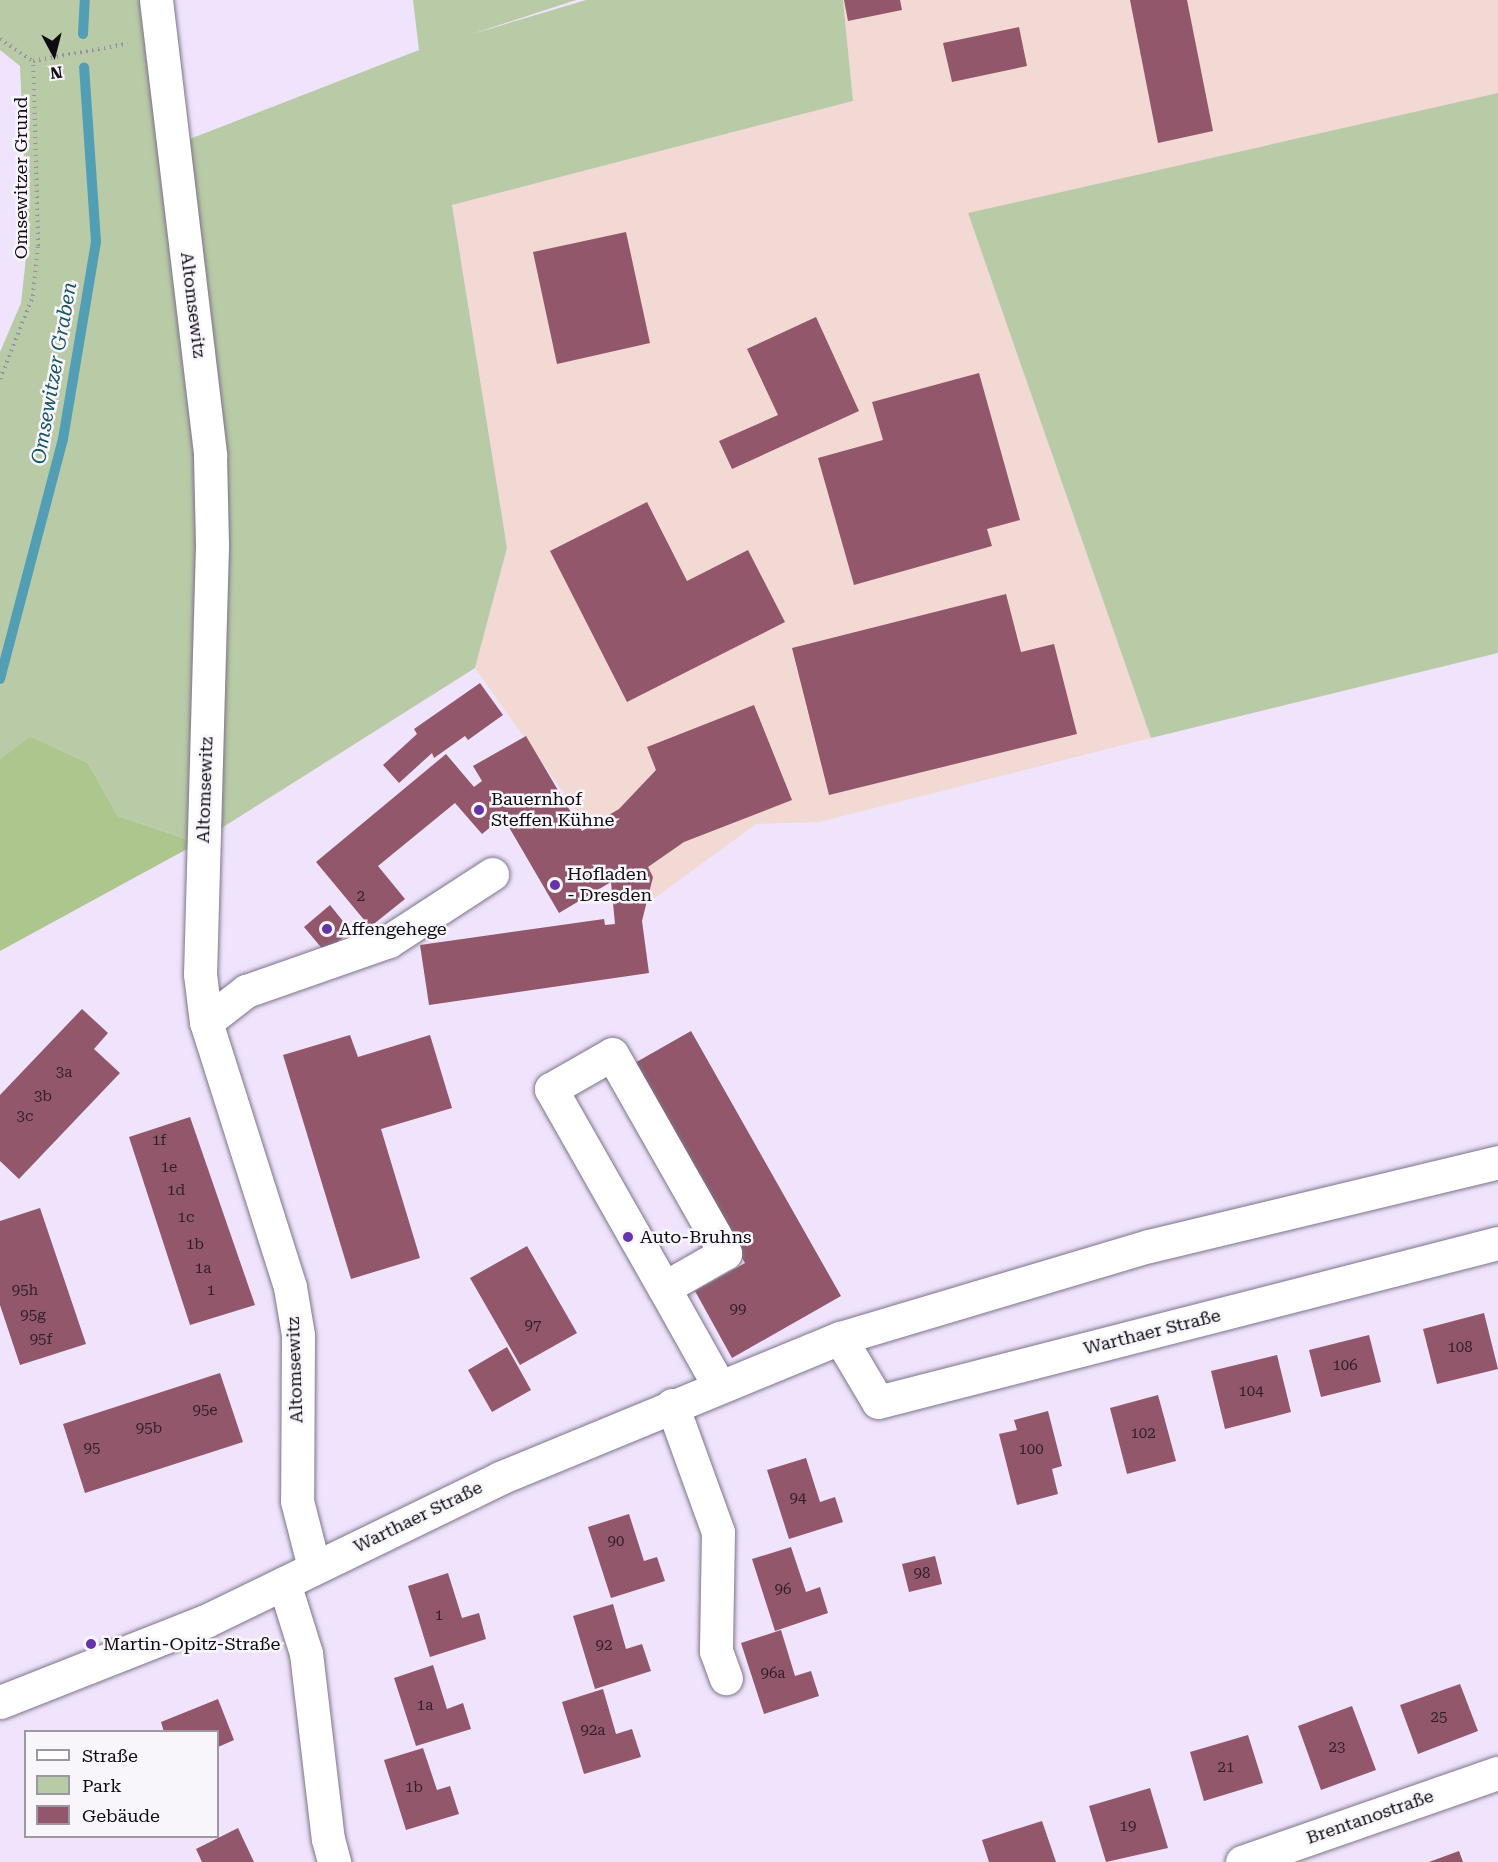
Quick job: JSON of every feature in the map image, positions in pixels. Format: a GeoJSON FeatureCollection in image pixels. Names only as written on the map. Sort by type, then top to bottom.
{"type":"FeatureCollection","features":[{"type":"Feature","properties":{"kind":"street","name":"Altomsewitz"},"geometry":{"type":"LineString","coordinates":[[156,0],[210,456],[212,546],[200,974],[207,1022],[290,1287],[298,1335],[297,1501],[314,1567]]}},
{"type":"Feature","properties":{"kind":"street"},"geometry":{"type":"LineString","coordinates":[[207,1022],[246,991],[389,940],[492,874]]}},
{"type":"Feature","properties":{"kind":"street"},"geometry":{"type":"LineString","coordinates":[[664,1288],[725,1253],[612,1054],[551,1089],[719,1386]]}},
{"type":"Feature","properties":{"kind":"street","name":"Warthaer Straße"},"geometry":{"type":"LineString","coordinates":[[0,1702],[206,1621],[500,1478],[672,1405],[840,1338],[1149,1246],[1498,1162]]}},
{"type":"Feature","properties":{"kind":"street","name":"Warthaer Straße"},"geometry":{"type":"LineString","coordinates":[[840,1338],[878,1402],[1498,1243]]}},
{"type":"Feature","properties":{"kind":"street"},"geometry":{"type":"LineString","coordinates":[[672,1405],[718,1532],[716,1651],[726,1678]]}},
{"type":"Feature","properties":{"kind":"street"},"geometry":{"type":"LineString","coordinates":[[284,1583],[306,1653],[328,1839],[334,1862]]}},
{"type":"Feature","properties":{"kind":"street","name":"Brentanostraße"},"geometry":{"type":"LineString","coordinates":[[1242,1862],[1498,1773]]}},
{"type":"Feature","properties":{"kind":"path"},"geometry":{"type":"LineString","coordinates":[[0,39],[33,62],[159,38]]}},
{"type":"Feature","properties":{"kind":"path","name":"Omsewitzer Grund"},"geometry":{"type":"LineString","coordinates":[[0,379],[33,296],[38,246],[33,62]]}},
{"type":"Feature","properties":{"kind":"shaded area"},"geometry":{"type":"Polygon","coordinates":[[[843,0],[1498,0],[1498,93],[968,213],[1151,738],[819,822],[756,824],[644,906],[475,668],[507,548],[452,205],[853,101],[843,0]]]}},
{"type":"Feature","properties":{"kind":"green space"},"geometry":{"type":"Polygon","coordinates":[[[0,0],[151,0],[164,149],[419,50],[413,0],[576,0],[469,35],[586,0],[843,0],[853,101],[452,205],[507,548],[475,668],[198,843],[118,816],[88,763],[30,736],[0,759],[0,352],[21,303],[28,239],[20,66],[0,50],[0,0]]]}},
{"type":"Feature","properties":{"kind":"green space"},"geometry":{"type":"Polygon","coordinates":[[[1498,93],[1498,653],[1151,738],[968,213],[1498,93]]]}},
{"type":"Feature","properties":{"kind":"green space"},"geometry":{"type":"Polygon","coordinates":[[[30,736],[88,763],[118,816],[198,843],[0,951],[0,759],[30,736]]]}},
{"type":"Feature","properties":{"kind":"building"},"geometry":{"type":"Polygon","coordinates":[[[844,0],[900,0],[902,10],[848,21],[844,0]]]}},
{"type":"Feature","properties":{"kind":"building"},"geometry":{"type":"Polygon","coordinates":[[[1130,0],[1187,0],[1213,131],[1158,143],[1130,0]]]}},
{"type":"Feature","properties":{"kind":"building"},"geometry":{"type":"Polygon","coordinates":[[[1019,27],[1027,66],[952,82],[943,43],[1019,27]]]}},
{"type":"Feature","properties":{"kind":"building"},"geometry":{"type":"Polygon","coordinates":[[[626,232],[650,343],[557,364],[533,252],[626,232]]]}},
{"type":"Feature","properties":{"kind":"building"},"geometry":{"type":"Polygon","coordinates":[[[816,317],[859,411],[732,469],[719,441],[778,415],[747,349],[816,317]]]}},
{"type":"Feature","properties":{"kind":"building"},"geometry":{"type":"Polygon","coordinates":[[[979,373],[1020,520],[987,529],[992,546],[854,585],[818,458],[883,440],[872,402],[979,373]]]}},
{"type":"Feature","properties":{"kind":"building"},"geometry":{"type":"Polygon","coordinates":[[[647,502],[687,581],[748,550],[785,622],[627,702],[550,551],[647,502]]]}},
{"type":"Feature","properties":{"kind":"building"},"geometry":{"type":"Polygon","coordinates":[[[1006,594],[1021,652],[1054,644],[1077,734],[829,795],[792,648],[1006,594]]]}},
{"type":"Feature","properties":{"kind":"building"},"geometry":{"type":"Polygon","coordinates":[[[480,683],[503,715],[468,740],[465,736],[434,758],[432,753],[399,783],[383,765],[417,734],[414,729],[480,683]]]}},
{"type":"Feature","properties":{"kind":"building"},"geometry":{"type":"Polygon","coordinates":[[[754,705],[792,800],[684,842],[648,867],[653,877],[642,921],[649,973],[429,1005],[420,945],[604,919],[605,925],[615,924],[611,882],[559,913],[503,817],[482,834],[455,803],[378,866],[405,899],[370,927],[316,862],[446,754],[474,787],[482,781],[473,766],[526,736],[582,831],[619,809],[656,770],[647,747],[754,705]]]}},
{"type":"Feature","properties":{"kind":"building","name":"Affengehege"},"geometry":{"type":"Polygon","coordinates":[[[330,905],[351,931],[325,952],[304,927],[330,905]]]}},
{"type":"Feature","properties":{"kind":"building"},"geometry":{"type":"Polygon","coordinates":[[[82,1009],[108,1033],[94,1049],[120,1073],[19,1179],[0,1161],[0,1095],[82,1009]]]}},
{"type":"Feature","properties":{"kind":"building"},"geometry":{"type":"Polygon","coordinates":[[[691,1031],[841,1296],[732,1358],[695,1291],[745,1263],[633,1064],[691,1031]]]}},
{"type":"Feature","properties":{"kind":"building"},"geometry":{"type":"Polygon","coordinates":[[[350,1035],[358,1057],[430,1035],[452,1108],[381,1129],[420,1258],[351,1279],[283,1055],[350,1035]]]}},
{"type":"Feature","properties":{"kind":"building"},"geometry":{"type":"Polygon","coordinates":[[[190,1117],[255,1305],[190,1325],[129,1137],[190,1117]]]}},
{"type":"Feature","properties":{"kind":"building"},"geometry":{"type":"Polygon","coordinates":[[[40,1208],[86,1344],[20,1365],[0,1305],[0,1221],[40,1208]]]}},
{"type":"Feature","properties":{"kind":"building"},"geometry":{"type":"Polygon","coordinates":[[[527,1246],[577,1333],[520,1365],[470,1278],[527,1246]]]}},
{"type":"Feature","properties":{"kind":"building"},"geometry":{"type":"Polygon","coordinates":[[[1484,1313],[1498,1369],[1437,1384],[1423,1329],[1484,1313]]]}},
{"type":"Feature","properties":{"kind":"building"},"geometry":{"type":"Polygon","coordinates":[[[1369,1335],[1381,1382],[1321,1397],[1309,1350],[1369,1335]]]}},
{"type":"Feature","properties":{"kind":"building"},"geometry":{"type":"Polygon","coordinates":[[[507,1347],[531,1390],[492,1412],[468,1370],[507,1347]]]}},
{"type":"Feature","properties":{"kind":"building"},"geometry":{"type":"Polygon","coordinates":[[[1277,1355],[1291,1412],[1225,1429],[1211,1371],[1277,1355]]]}},
{"type":"Feature","properties":{"kind":"building"},"geometry":{"type":"Polygon","coordinates":[[[220,1373],[243,1442],[85,1493],[63,1424],[220,1373]]]}},
{"type":"Feature","properties":{"kind":"building"},"geometry":{"type":"Polygon","coordinates":[[[1158,1395],[1176,1461],[1127,1474],[1110,1408],[1158,1395]]]}},
{"type":"Feature","properties":{"kind":"building"},"geometry":{"type":"Polygon","coordinates":[[[1048,1411],[1062,1466],[1052,1469],[1058,1494],[1017,1505],[999,1434],[1017,1430],[1014,1420],[1048,1411]]]}},
{"type":"Feature","properties":{"kind":"building"},"geometry":{"type":"Polygon","coordinates":[[[806,1458],[820,1502],[835,1497],[843,1522],[789,1539],[767,1470],[806,1458]]]}},
{"type":"Feature","properties":{"kind":"building"},"geometry":{"type":"Polygon","coordinates":[[[629,1514],[644,1561],[657,1557],[665,1581],[611,1598],[588,1527],[629,1514]]]}},
{"type":"Feature","properties":{"kind":"building"},"geometry":{"type":"Polygon","coordinates":[[[791,1547],[806,1592],[820,1587],[828,1613],[775,1631],[752,1559],[791,1547]]]}},
{"type":"Feature","properties":{"kind":"building"},"geometry":{"type":"Polygon","coordinates":[[[935,1556],[942,1584],[909,1592],[902,1564],[935,1556]]]}},
{"type":"Feature","properties":{"kind":"building"},"geometry":{"type":"Polygon","coordinates":[[[448,1573],[462,1618],[479,1613],[486,1639],[430,1657],[408,1586],[448,1573]]]}},
{"type":"Feature","properties":{"kind":"building"},"geometry":{"type":"Polygon","coordinates":[[[613,1604],[626,1649],[642,1644],[651,1671],[595,1689],[573,1616],[613,1604]]]}},
{"type":"Feature","properties":{"kind":"building"},"geometry":{"type":"Polygon","coordinates":[[[781,1630],[795,1676],[811,1671],[819,1696],[764,1714],[741,1643],[781,1630]]]}},
{"type":"Feature","properties":{"kind":"building"},"geometry":{"type":"Polygon","coordinates":[[[433,1665],[447,1709],[463,1703],[471,1729],[416,1746],[394,1678],[433,1665]]]}},
{"type":"Feature","properties":{"kind":"building"},"geometry":{"type":"Polygon","coordinates":[[[1460,1684],[1478,1731],[1418,1754],[1400,1705],[1460,1684]]]}},
{"type":"Feature","properties":{"kind":"building"},"geometry":{"type":"Polygon","coordinates":[[[603,1689],[616,1734],[632,1729],[641,1757],[584,1774],[562,1702],[603,1689]]]}},
{"type":"Feature","properties":{"kind":"building"},"geometry":{"type":"Polygon","coordinates":[[[218,1699],[234,1740],[219,1747],[219,1730],[163,1730],[161,1722],[218,1699]]]}},
{"type":"Feature","properties":{"kind":"building"},"geometry":{"type":"Polygon","coordinates":[[[1352,1706],[1376,1770],[1321,1790],[1298,1726],[1352,1706]]]}},
{"type":"Feature","properties":{"kind":"building"},"geometry":{"type":"Polygon","coordinates":[[[1248,1735],[1263,1783],[1204,1801],[1190,1752],[1248,1735]]]}},
{"type":"Feature","properties":{"kind":"building"},"geometry":{"type":"Polygon","coordinates":[[[423,1748],[437,1790],[450,1786],[459,1814],[406,1830],[384,1760],[423,1748]]]}},
{"type":"Feature","properties":{"kind":"building"},"geometry":{"type":"Polygon","coordinates":[[[1150,1788],[1168,1848],[1106,1862],[1089,1806],[1150,1788]]]}},
{"type":"Feature","properties":{"kind":"building"},"geometry":{"type":"Polygon","coordinates":[[[1042,1821],[1056,1862],[989,1862],[982,1840],[1042,1821]]]}},
{"type":"Feature","properties":{"kind":"building"},"geometry":{"type":"Polygon","coordinates":[[[238,1828],[254,1862],[202,1862],[196,1849],[238,1828]]]}},
{"type":"Feature","properties":{"kind":"building"},"geometry":{"type":"Polygon","coordinates":[[[1459,1851],[1463,1862],[1429,1862],[1459,1851]]]}},
{"type":"Feature","properties":{"kind":"waterway","name":"Omsewitzer Graben"},"geometry":{"type":"LineString","coordinates":[[83,34],[85,0]]}},
{"type":"Feature","properties":{"kind":"waterway","name":"Omsewitzer Graben"},"geometry":{"type":"LineString","coordinates":[[0,679],[63,439],[96,242],[84,67]]}},
{"type":"Feature","properties":{"kind":"place","name":"Bauernhof Steffen Kühne"},"geometry":{"type":"Point","coordinates":[479,810]}},
{"type":"Feature","properties":{"kind":"place","name":"Hofladen - Dresden"},"geometry":{"type":"Point","coordinates":[555,885]}},
{"type":"Feature","properties":{"kind":"place","name":"Affengehege"},"geometry":{"type":"Point","coordinates":[327,929]}},
{"type":"Feature","properties":{"kind":"place","name":"Auto-Bruhns"},"geometry":{"type":"Point","coordinates":[628,1237]}},
{"type":"Feature","properties":{"kind":"place","name":"Martin-Opitz-Straße"},"geometry":{"type":"Point","coordinates":[91,1644]}}]}
